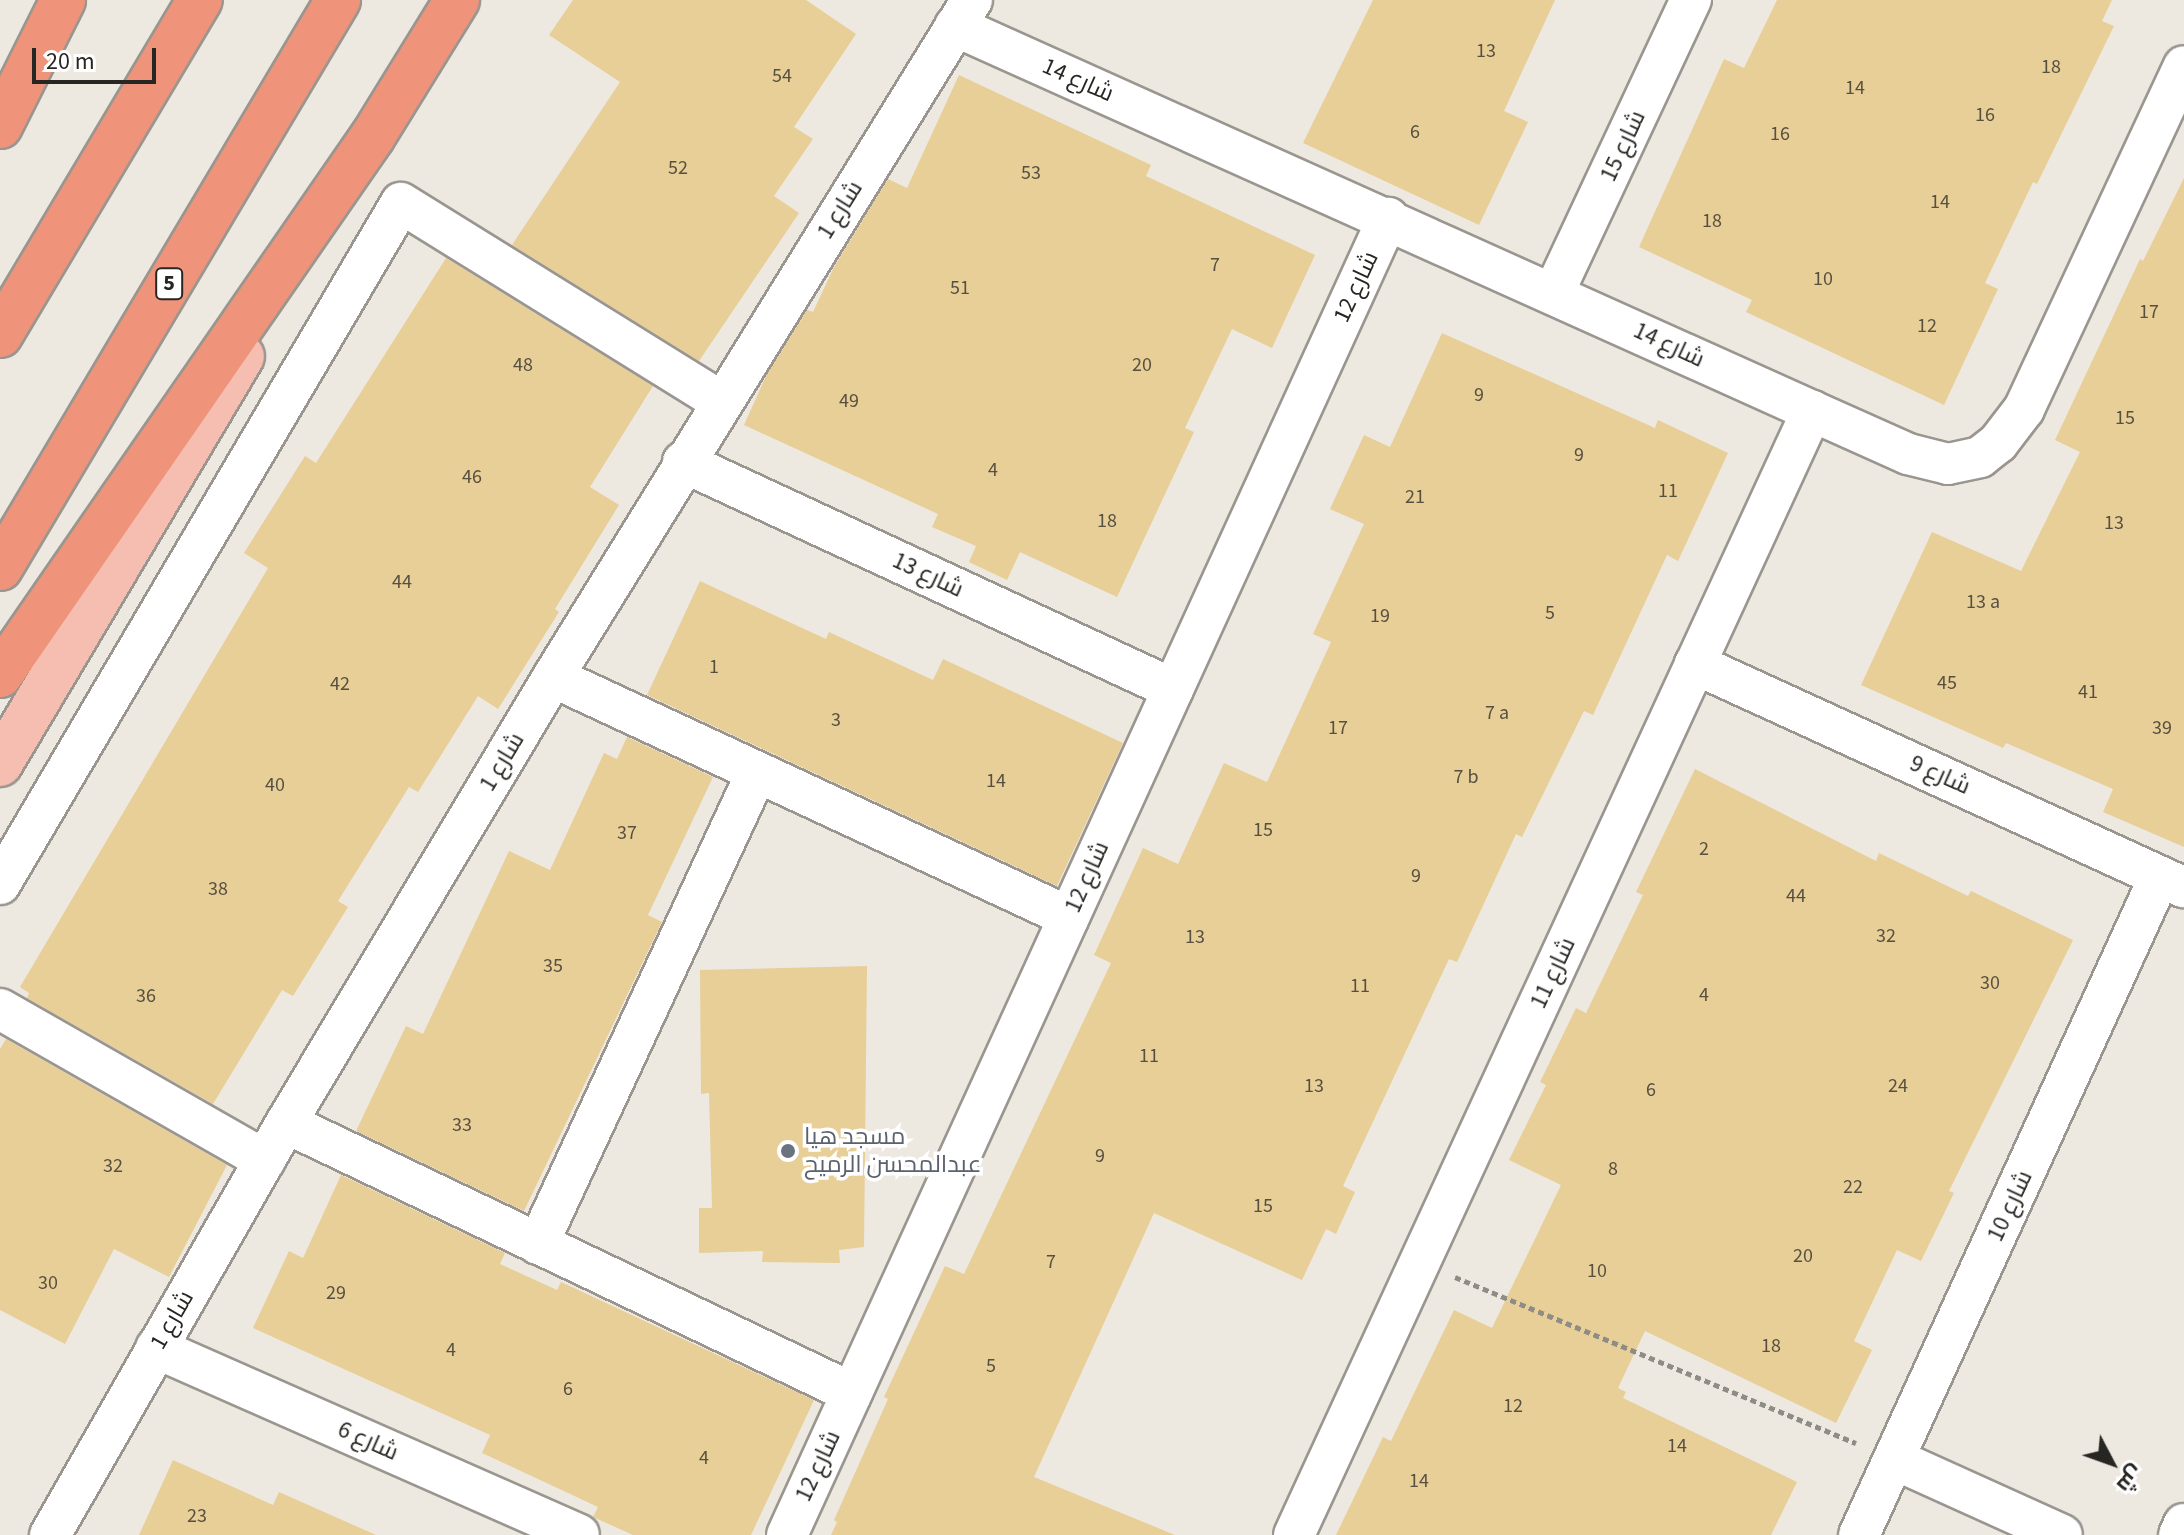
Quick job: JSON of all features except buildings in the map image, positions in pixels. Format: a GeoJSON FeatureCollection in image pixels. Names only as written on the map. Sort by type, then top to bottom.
{"type":"FeatureCollection","features":[{"type":"Feature","properties":{"kind":"highway"},"geometry":{"type":"LineString","coordinates":[[0,126],[63,0]]}},
{"type":"Feature","properties":{"kind":"highway"},"geometry":{"type":"LineString","coordinates":[[0,335],[200,0]]}},
{"type":"Feature","properties":{"kind":"highway","name":"5"},"geometry":{"type":"LineString","coordinates":[[0,568],[338,0]]}},
{"type":"Feature","properties":{"kind":"highway"},"geometry":{"type":"LineString","coordinates":[[0,675],[373,136],[457,0]]}},
{"type":"Feature","properties":{"kind":"main road"},"geometry":{"type":"LineString","coordinates":[[0,764],[373,136]]}},
{"type":"Feature","properties":{"kind":"street","name":"شارع 15"},"geometry":{"type":"LineString","coordinates":[[1554,292],[1691,0]]}},
{"type":"Feature","properties":{"kind":"street","name":"شارع 14"},"geometry":{"type":"LineString","coordinates":[[964,13],[1388,218],[1931,462],[1965,463],[1980,457],[1998,443],[2024,409],[2184,66]]}},
{"type":"Feature","properties":{"kind":"street","name":"شارع 1"},"geometry":{"type":"LineString","coordinates":[[50,1535],[286,1123],[553,677],[720,401],[964,13]]}},
{"type":"Feature","properties":{"kind":"street"},"geometry":{"type":"LineString","coordinates":[[0,884],[401,203],[720,401]]}},
{"type":"Feature","properties":{"kind":"street","name":"شارع 12"},"geometry":{"type":"LineString","coordinates":[[787,1535],[1388,218]]}},
{"type":"Feature","properties":{"kind":"street","name":"شارع 11"},"geometry":{"type":"LineString","coordinates":[[1294,1535],[1812,411]]}},
{"type":"Feature","properties":{"kind":"street","name":"شارع 13"},"geometry":{"type":"LineString","coordinates":[[683,462],[1173,689]]}},
{"type":"Feature","properties":{"kind":"street","name":"شارع 9"},"geometry":{"type":"LineString","coordinates":[[1695,664],[2172,882]]}},
{"type":"Feature","properties":{"kind":"street"},"geometry":{"type":"LineString","coordinates":[[553,677],[1069,917]]}},
{"type":"Feature","properties":{"kind":"street"},"geometry":{"type":"LineString","coordinates":[[538,1244],[757,772]]}},
{"type":"Feature","properties":{"kind":"street","name":"شارع 10"},"geometry":{"type":"LineString","coordinates":[[1859,1535],[2172,882]]}},
{"type":"Feature","properties":{"kind":"street"},"geometry":{"type":"LineString","coordinates":[[0,1009],[265,1160]]}},
{"type":"Feature","properties":{"kind":"street"},"geometry":{"type":"LineString","coordinates":[[286,1123],[852,1393]]}},
{"type":"Feature","properties":{"kind":"street","name":"شارع 6"},"geometry":{"type":"LineString","coordinates":[[156,1348],[579,1535]]}},
{"type":"Feature","properties":{"kind":"street"},"geometry":{"type":"LineString","coordinates":[[1894,1459],[2062,1535]]}},
{"type":"Feature","properties":{"kind":"street"},"geometry":{"type":"LineString","coordinates":[[2179,1535],[2184,1524]]}},
{"type":"Feature","properties":{"kind":"path"},"geometry":{"type":"LineString","coordinates":[[1420,1262],[1894,1459]]}},
{"type":"Feature","properties":{"kind":"place","name":"مسجد هيا عبدالمحسن الرميح"},"geometry":{"type":"Point","coordinates":[788,1151]}}]}
